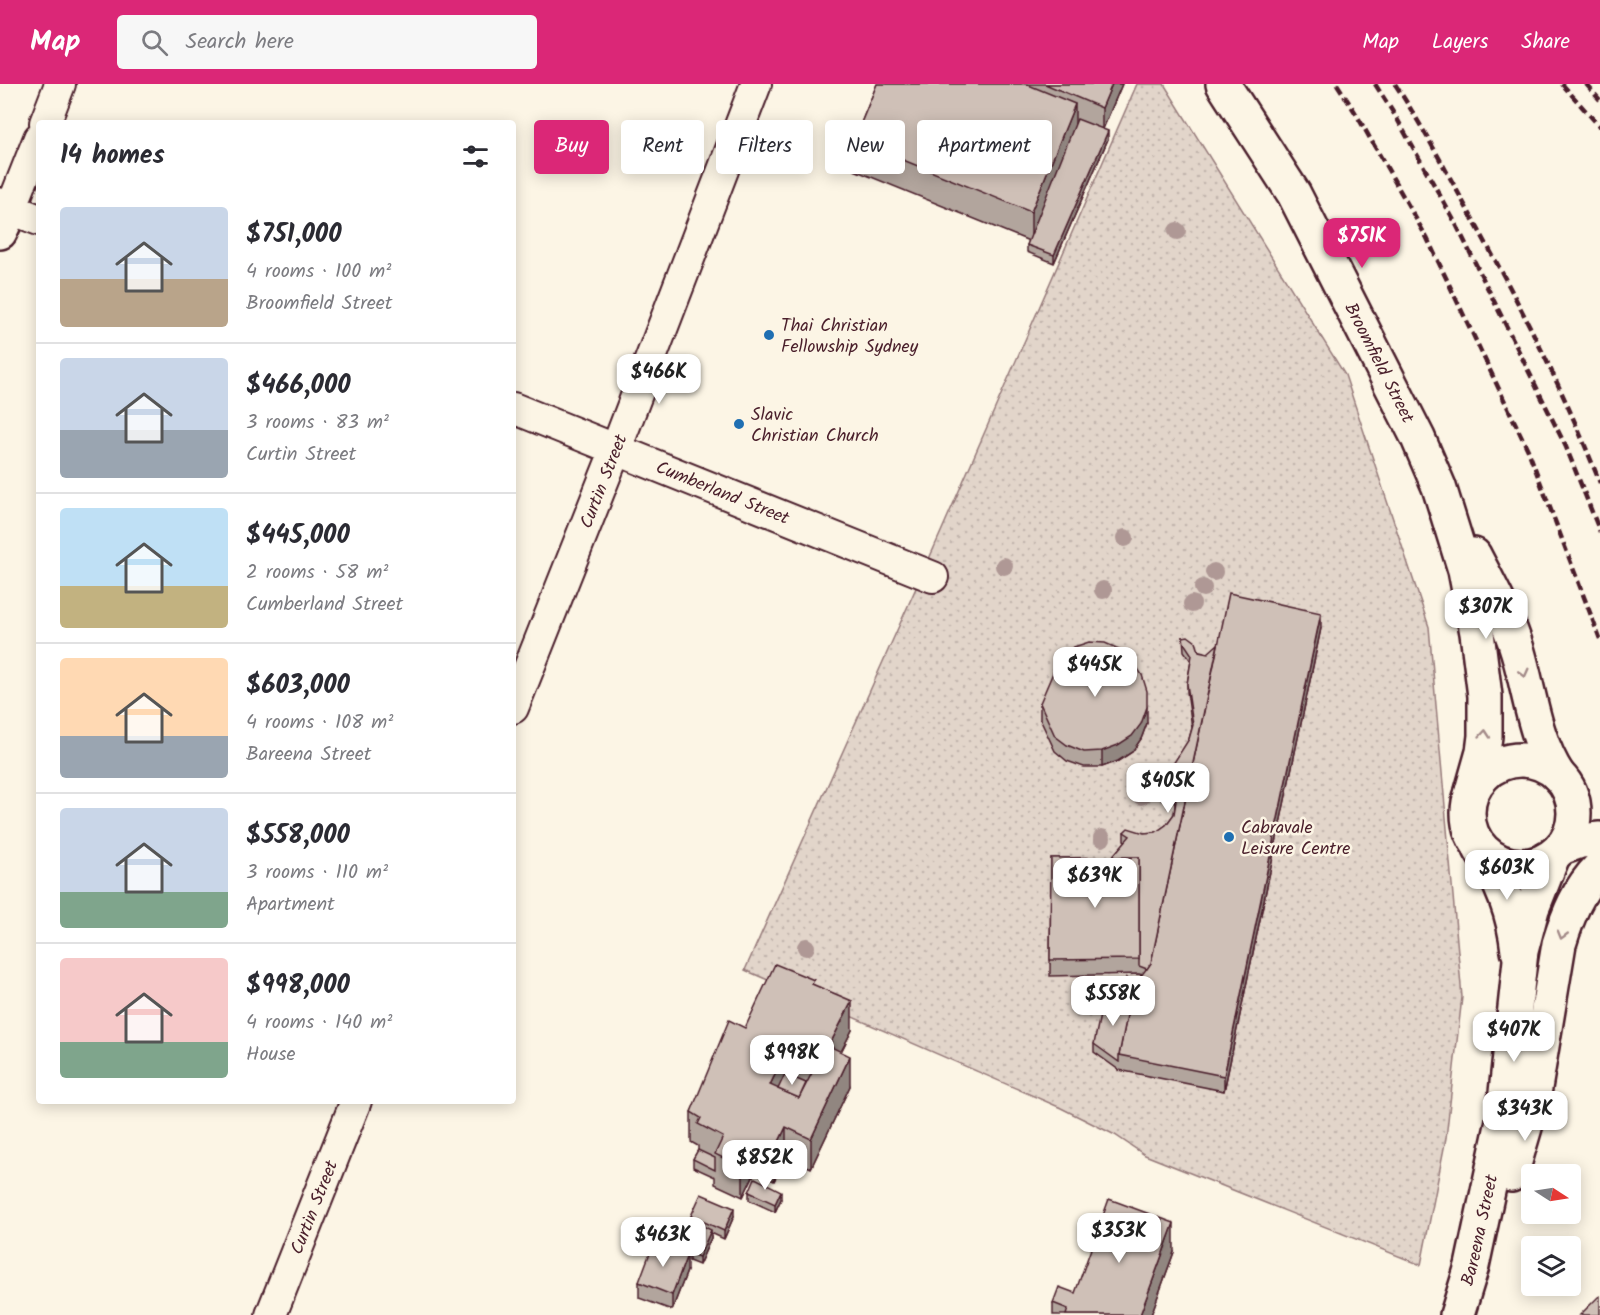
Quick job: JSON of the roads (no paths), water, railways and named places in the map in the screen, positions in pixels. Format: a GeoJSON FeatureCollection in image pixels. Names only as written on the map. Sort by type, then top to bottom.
{"type":"FeatureCollection","features":[{"type":"Feature","properties":{"kind":"main road","name":"Broomfield Street"},"geometry":{"type":"LineString","coordinates":[[1223,84],[1294,194],[1403,407],[1438,487]]}},
{"type":"Feature","properties":{"kind":"main road"},"geometry":{"type":"LineString","coordinates":[[1438,487],[1511,633],[1523,669],[1541,740],[1550,762],[1571,795],[1574,817],[1568,838],[1557,852]]}},
{"type":"Feature","properties":{"kind":"main road"},"geometry":{"type":"LineString","coordinates":[[1438,487],[1465,570],[1485,696],[1483,752],[1468,802],[1468,826],[1479,847],[1497,862],[1508,866],[1532,866],[1581,841],[1600,839]]}},
{"type":"Feature","properties":{"kind":"main road"},"geometry":{"type":"LineString","coordinates":[[1472,791],[1485,773],[1495,766],[1516,760],[1539,763],[1581,798],[1600,807]]}},
{"type":"Feature","properties":{"kind":"main road","name":"Bareena Street"},"geometry":{"type":"LineString","coordinates":[[1460,1303],[1472,1266],[1503,1121],[1518,965],[1518,948],[1503,888],[1479,847]]}},
{"type":"Feature","properties":{"kind":"main road","name":"Bareena Street"},"geometry":{"type":"LineString","coordinates":[[1518,965],[1532,909],[1557,852]]}},
{"type":"Feature","properties":{"kind":"main road"},"geometry":{"type":"LineString","coordinates":[[1460,1303],[1513,1170],[1526,1128],[1533,1100],[1552,982],[1565,925],[1582,887],[1600,867]]}},
{"type":"Feature","properties":{"kind":"street"},"geometry":{"type":"LineString","coordinates":[[46,120],[60,84]]}},
{"type":"Feature","properties":{"kind":"street","name":"Curtin Street"},"geometry":{"type":"LineString","coordinates":[[516,700],[616,449],[756,84]]}},
{"type":"Feature","properties":{"kind":"street"},"geometry":{"type":"LineString","coordinates":[[12,217],[36,147]]}},
{"type":"Feature","properties":{"kind":"street","name":"Cumberland Street"},"geometry":{"type":"LineString","coordinates":[[516,409],[933,577]]}},
{"type":"Feature","properties":{"kind":"street","name":"Curtin Street"},"geometry":{"type":"LineString","coordinates":[[271,1315],[355,1104]]}},
{"type":"Feature","properties":{"kind":"railway"},"geometry":{"type":"LineString","coordinates":[[1337,84],[1427,238],[1528,450],[1600,639]]}},
{"type":"Feature","properties":{"kind":"railway"},"geometry":{"type":"LineString","coordinates":[[1375,84],[1456,224],[1566,447],[1600,532]]}},
{"type":"Feature","properties":{"kind":"railway"},"geometry":{"type":"LineString","coordinates":[[1395,84],[1440,160],[1521,308],[1555,377],[1600,483]]}},
{"type":"Feature","properties":{"kind":"railway"},"geometry":{"type":"LineString","coordinates":[[1562,84],[1600,127]]}},
{"type":"Feature","properties":{"kind":"railway"},"geometry":{"type":"LineString","coordinates":[[1586,84],[1600,100]]}},
{"type":"Feature","properties":{"kind":"place","name":"Thai Christian Fellowship Sydney"},"geometry":{"type":"Point","coordinates":[769,335]}},
{"type":"Feature","properties":{"kind":"place","name":"Slavic Christian Church"},"geometry":{"type":"Point","coordinates":[739,424]}},
{"type":"Feature","properties":{"kind":"place","name":"Cabravale Leisure Centre"},"geometry":{"type":"Point","coordinates":[1229,837]}}]}
